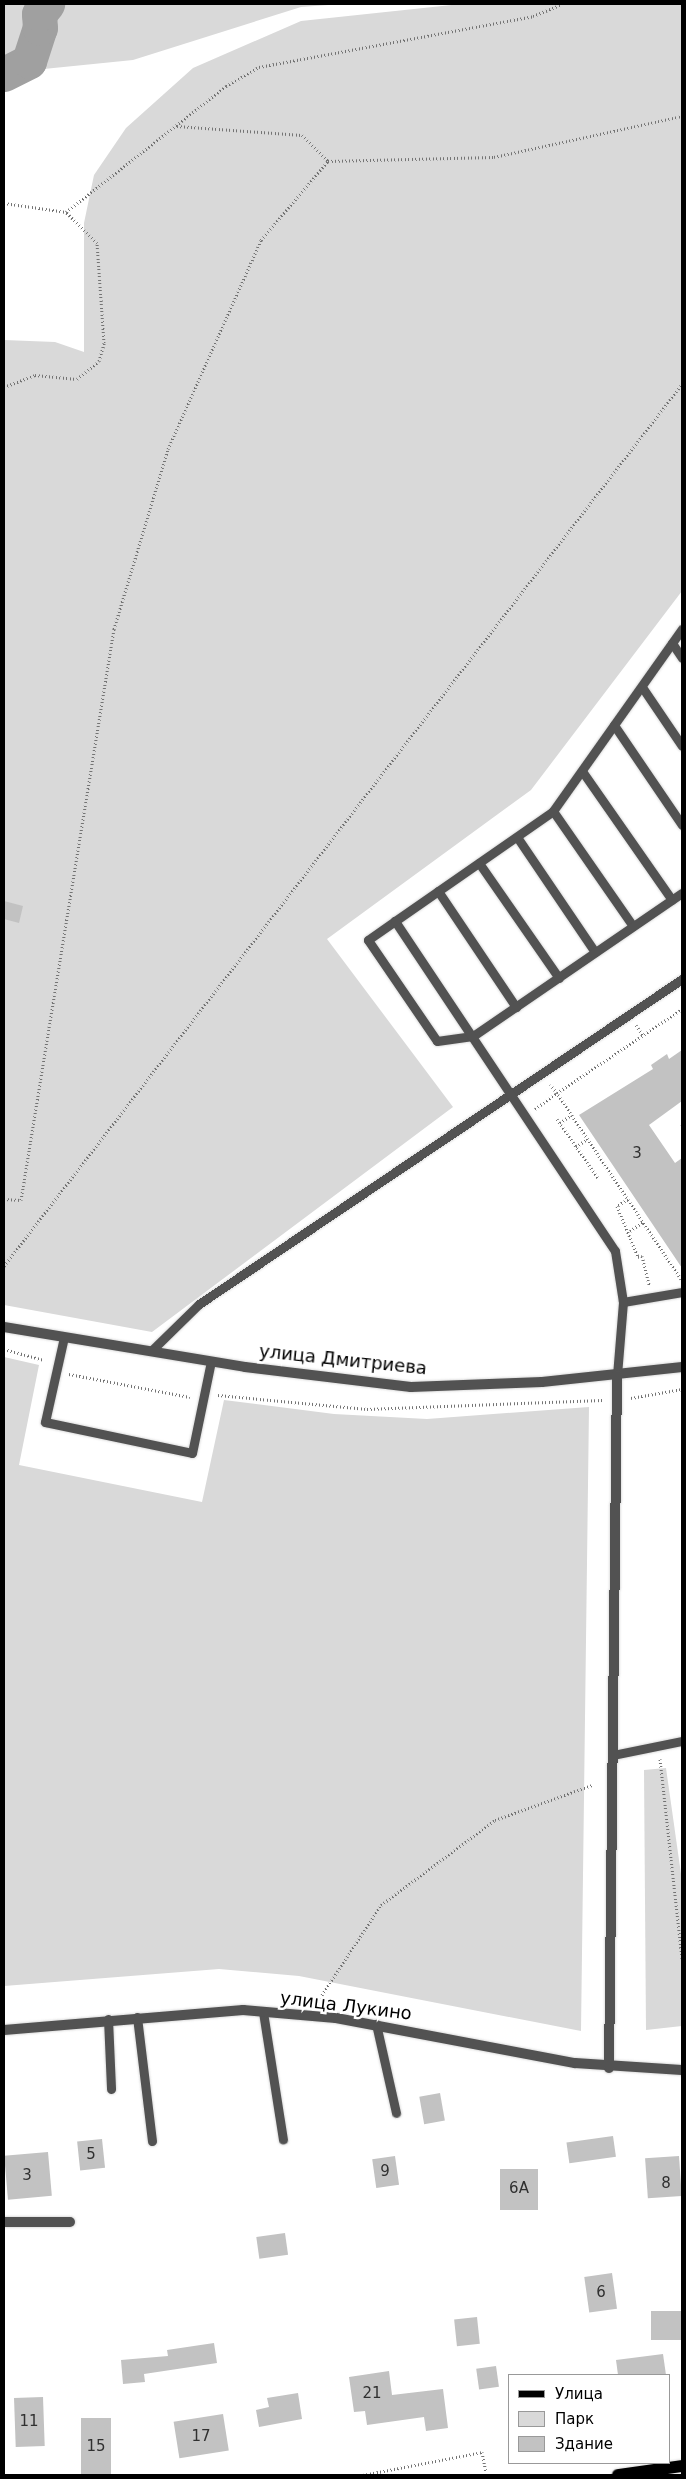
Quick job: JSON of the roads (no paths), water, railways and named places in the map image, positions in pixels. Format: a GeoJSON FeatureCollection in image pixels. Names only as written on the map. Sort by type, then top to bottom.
{"type":"FeatureCollection","features":[{"type":"Feature","properties":{"kind":"main road"},"geometry":{"type":"LineString","coordinates":[[618,2475],[682,2466]]}},
{"type":"Feature","properties":{"kind":"street","name":"улица Дмитриева"},"geometry":{"type":"LineString","coordinates":[[4,1327],[211,1361],[410,1387],[617,1376],[682,1367]]}},
{"type":"Feature","properties":{"kind":"street"},"geometry":{"type":"LineString","coordinates":[[609,2068],[615,1400],[617,1376]]}},
{"type":"Feature","properties":{"kind":"street","name":"улица Лукино"},"geometry":{"type":"LineString","coordinates":[[4,2030],[108,2019],[263,2012],[376,2024],[609,2068],[682,2070]]}},
{"type":"Feature","properties":{"kind":"street"},"geometry":{"type":"LineString","coordinates":[[4,2222],[70,2222]]}},
{"type":"Feature","properties":{"kind":"lane"},"geometry":{"type":"LineString","coordinates":[[682,629],[553,812],[368,940],[437,1040],[473,1036],[682,892]]}},
{"type":"Feature","properties":{"kind":"lane"},"geometry":{"type":"LineString","coordinates":[[672,644],[682,658]]}},
{"type":"Feature","properties":{"kind":"lane"},"geometry":{"type":"LineString","coordinates":[[642,687],[682,746]]}},
{"type":"Feature","properties":{"kind":"lane"},"geometry":{"type":"LineString","coordinates":[[614,726],[682,825]]}},
{"type":"Feature","properties":{"kind":"lane"},"geometry":{"type":"LineString","coordinates":[[582,771],[672,900]]}},
{"type":"Feature","properties":{"kind":"lane"},"geometry":{"type":"LineString","coordinates":[[553,812],[633,926]]}},
{"type":"Feature","properties":{"kind":"lane"},"geometry":{"type":"LineString","coordinates":[[517,837],[595,952]]}},
{"type":"Feature","properties":{"kind":"lane"},"geometry":{"type":"LineString","coordinates":[[479,863],[558,978]]}},
{"type":"Feature","properties":{"kind":"lane"},"geometry":{"type":"LineString","coordinates":[[438,891],[516,1007]]}},
{"type":"Feature","properties":{"kind":"lane"},"geometry":{"type":"LineString","coordinates":[[395,921],[615,1251],[623,1302],[617,1376]]}},
{"type":"Feature","properties":{"kind":"lane"},"geometry":{"type":"LineString","coordinates":[[151,1351],[199,1304],[682,979]]}},
{"type":"Feature","properties":{"kind":"lane"},"geometry":{"type":"LineString","coordinates":[[623,1302],[682,1292]]}},
{"type":"Feature","properties":{"kind":"lane"},"geometry":{"type":"LineString","coordinates":[[64,1337],[45,1422],[192,1453],[211,1361]]}},
{"type":"Feature","properties":{"kind":"lane"},"geometry":{"type":"LineString","coordinates":[[613,1755],[659,1749],[682,1741]]}},
{"type":"Feature","properties":{"kind":"lane"},"geometry":{"type":"LineString","coordinates":[[263,2012],[283,2139]]}},
{"type":"Feature","properties":{"kind":"lane"},"geometry":{"type":"LineString","coordinates":[[137,2017],[152,2141]]}},
{"type":"Feature","properties":{"kind":"lane"},"geometry":{"type":"LineString","coordinates":[[108,2019],[111,2089]]}},
{"type":"Feature","properties":{"kind":"lane"},"geometry":{"type":"LineString","coordinates":[[376,2024],[396,2113]]}},
{"type":"Feature","properties":{"kind":"waterway"},"geometry":{"type":"LineString","coordinates":[[4,74],[29,61],[40,28],[39,14],[47,4]]}}]}
